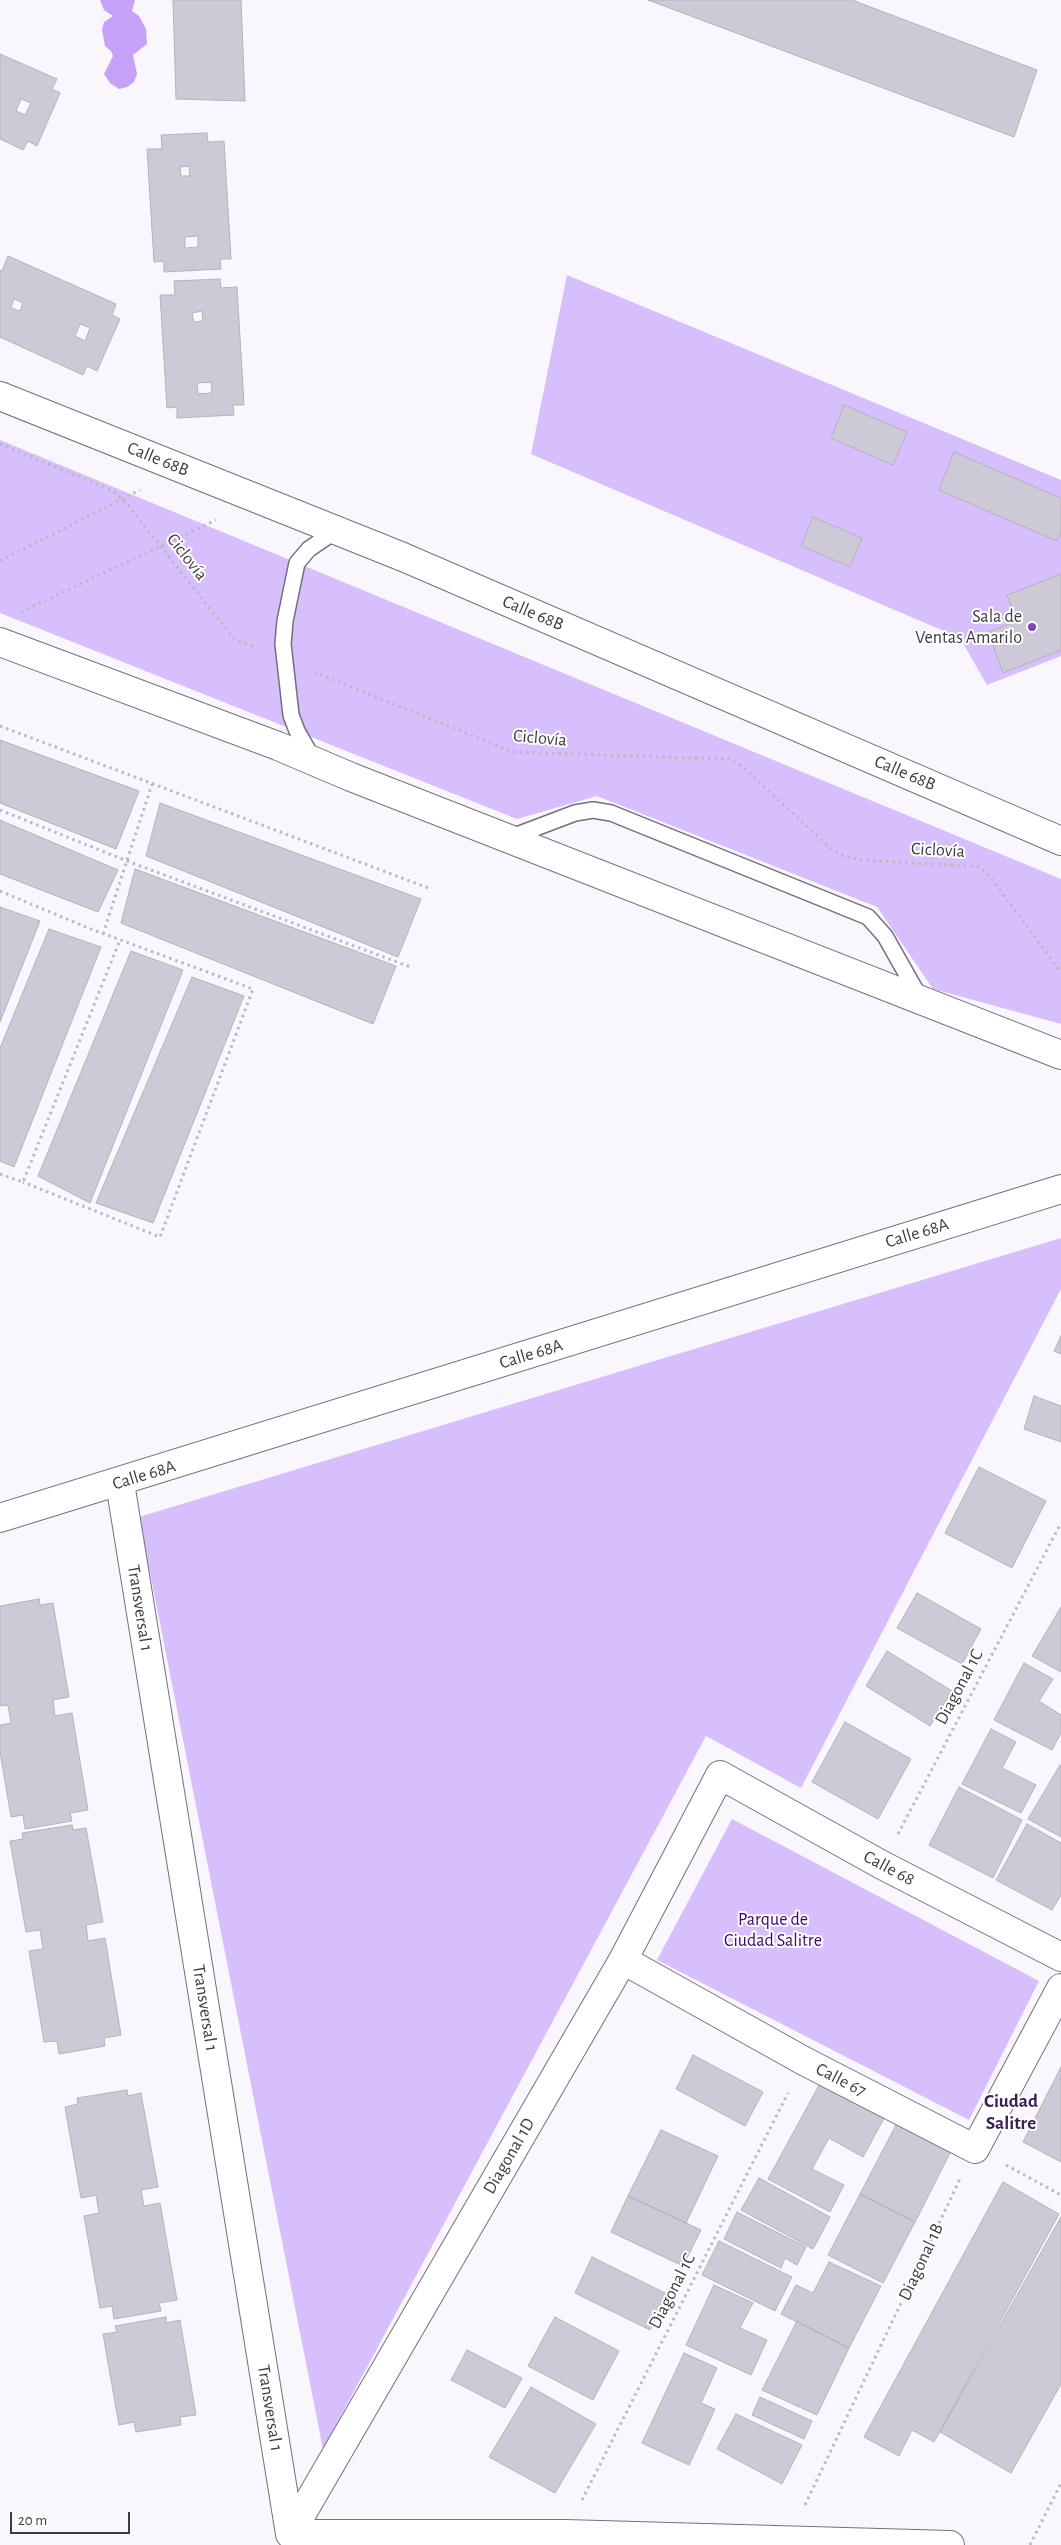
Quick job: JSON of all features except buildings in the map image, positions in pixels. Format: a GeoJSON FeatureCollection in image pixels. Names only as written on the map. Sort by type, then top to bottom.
{"type":"FeatureCollection","features":[{"type":"Feature","properties":{"kind":"street","name":"Calle 68B"},"geometry":{"type":"LineString","coordinates":[[0,396],[337,530],[1061,841]]}},
{"type":"Feature","properties":{"kind":"street"},"geometry":{"type":"LineString","coordinates":[[0,642],[315,762],[1061,1055]]}},
{"type":"Feature","properties":{"kind":"street","name":"Calle 68A"},"geometry":{"type":"LineString","coordinates":[[0,1518],[1061,1189]]}},
{"type":"Feature","properties":{"kind":"street","name":"Transversal 1"},"geometry":{"type":"LineString","coordinates":[[120,1482],[290,2534]]}},
{"type":"Feature","properties":{"kind":"street","name":"Diagonal 1D"},"geometry":{"type":"LineString","coordinates":[[290,2534],[624,1960],[720,1775]]}},
{"type":"Feature","properties":{"kind":"street","name":"Calle 68"},"geometry":{"type":"LineString","coordinates":[[720,1775],[882,1865],[1061,1957]]}},
{"type":"Feature","properties":{"kind":"street","name":"Calle 67"},"geometry":{"type":"LineString","coordinates":[[624,1960],[804,2061],[975,2149]]}},
{"type":"Feature","properties":{"kind":"street"},"geometry":{"type":"LineString","coordinates":[[975,2149],[1061,1988]]}},
{"type":"Feature","properties":{"kind":"street"},"geometry":{"type":"LineString","coordinates":[[290,2534],[565,2534],[950,2545]]}},
{"type":"Feature","properties":{"kind":"lane"},"geometry":{"type":"LineString","coordinates":[[315,762],[297,731],[291,714],[284,659],[285,620],[297,562],[321,540],[337,530]]}},
{"type":"Feature","properties":{"kind":"lane"},"geometry":{"type":"LineString","coordinates":[[507,838],[576,813],[592,810],[611,813],[868,917],[885,936],[922,1001]]}},
{"type":"Feature","properties":{"kind":"path","name":"Ciclovía"},"geometry":{"type":"LineString","coordinates":[[0,444],[113,491],[123,499],[234,638],[513,752],[729,759],[743,767],[829,848],[844,856],[861,860],[979,867],[987,874],[1061,972]]}},
{"type":"Feature","properties":{"kind":"path"},"geometry":{"type":"LineString","coordinates":[[0,561],[183,469]]}},
{"type":"Feature","properties":{"kind":"path"},"geometry":{"type":"LineString","coordinates":[[18,614],[260,500]]}},
{"type":"Feature","properties":{"kind":"path"},"geometry":{"type":"LineString","coordinates":[[0,726],[431,889]]}},
{"type":"Feature","properties":{"kind":"path"},"geometry":{"type":"LineString","coordinates":[[103,934],[152,784]]}},
{"type":"Feature","properties":{"kind":"path"},"geometry":{"type":"LineString","coordinates":[[0,810],[127,861],[413,968]]}},
{"type":"Feature","properties":{"kind":"path"},"geometry":{"type":"LineString","coordinates":[[0,890],[103,934],[253,989],[160,1237],[0,1174]]}},
{"type":"Feature","properties":{"kind":"path"},"geometry":{"type":"LineString","coordinates":[[22,1182],[120,940]]}},
{"type":"Feature","properties":{"kind":"path","name":"Diagonal 1C"},"geometry":{"type":"LineString","coordinates":[[882,1865],[1061,1522]]}},
{"type":"Feature","properties":{"kind":"path","name":"Diagonal 1C"},"geometry":{"type":"LineString","coordinates":[[565,2534],[804,2061]]}},
{"type":"Feature","properties":{"kind":"path"},"geometry":{"type":"LineString","coordinates":[[975,2149],[1061,2195]]}},
{"type":"Feature","properties":{"kind":"path","name":"Diagonal 1B"},"geometry":{"type":"LineString","coordinates":[[789,2540],[975,2149]]}},
{"type":"Feature","properties":{"kind":"path"},"geometry":{"type":"LineString","coordinates":[[1030,2545],[1061,2482]]}},
{"type":"Feature","properties":{"kind":"green space"},"geometry":{"type":"Polygon","coordinates":[[[567,275],[1061,480],[1061,656],[987,685],[960,638],[531,454],[567,275]]]}},
{"type":"Feature","properties":{"kind":"green space"},"geometry":{"type":"Polygon","coordinates":[[[0,440],[1061,879],[1061,1024],[933,989],[877,907],[597,796],[517,819],[0,613],[0,440]]]}},
{"type":"Feature","properties":{"kind":"green space"},"geometry":{"type":"Polygon","coordinates":[[[1061,1238],[1061,1289],[801,1788],[706,1736],[323,2449],[139,1517],[1061,1238]]]}},
{"type":"Feature","properties":{"kind":"green space","name":"Parque de Ciudad Salitre"},"geometry":{"type":"Polygon","coordinates":[[[732,1819],[1039,1981],[969,2120],[657,1960],[732,1819]]]}},
{"type":"Feature","properties":{"kind":"shaded area"},"geometry":{"type":"Polygon","coordinates":[[[100,0],[135,0],[132,11],[139,16],[146,29],[147,44],[133,55],[137,74],[134,82],[127,87],[119,89],[110,83],[104,74],[113,56],[111,51],[105,46],[102,30],[104,22],[113,16],[104,10],[100,0]]]}},
{"type":"Feature","properties":{"kind":"place","name":"Sala de Ventas Amarilo"},"geometry":{"type":"Point","coordinates":[1032,627]}},
{"type":"Feature","properties":{"kind":"district","name":"Ciudad Salitre"},"geometry":{"type":"Point","coordinates":[1011,2112]}}]}
